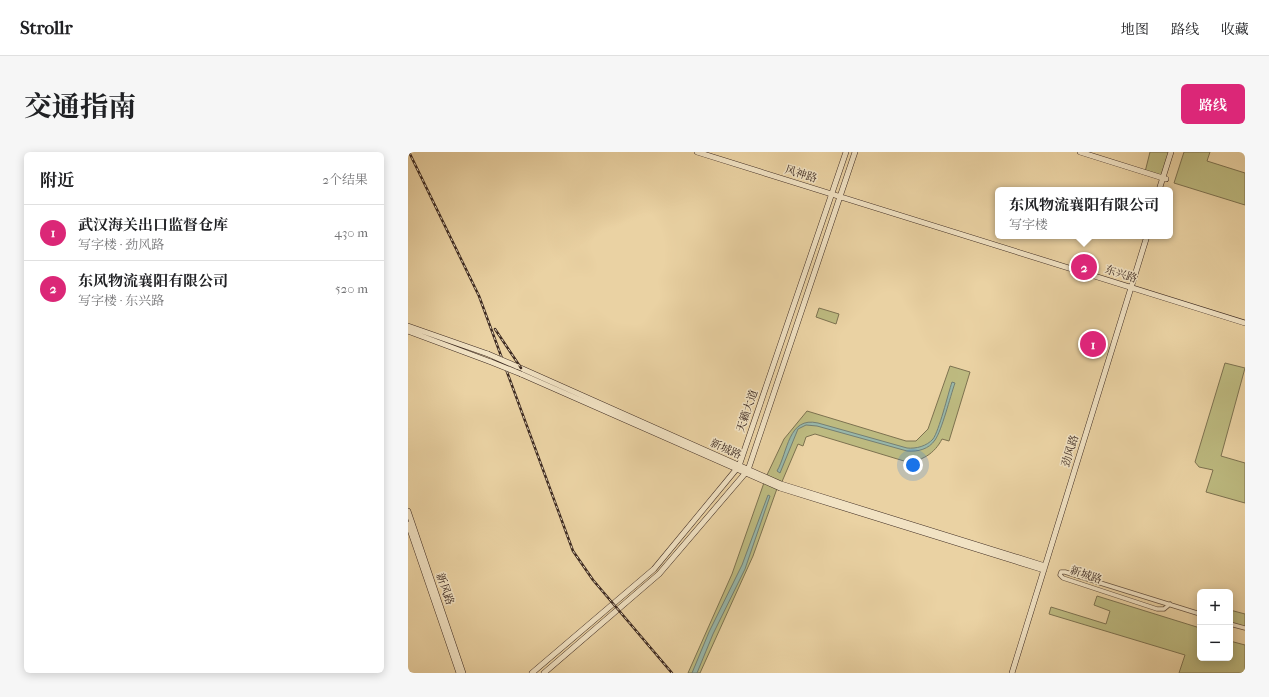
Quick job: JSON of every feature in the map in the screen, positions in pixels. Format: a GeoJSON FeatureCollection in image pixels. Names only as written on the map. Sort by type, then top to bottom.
{"type":"FeatureCollection","features":[{"type":"Feature","properties":{"kind":"main road","name":"风神路"},"geometry":{"type":"LineString","coordinates":[[697,152],[831,194]]}},
{"type":"Feature","properties":{"kind":"main road","name":"天籁大道"},"geometry":{"type":"LineString","coordinates":[[532,673],[654,569],[738,468],[846,152]]}},
{"type":"Feature","properties":{"kind":"main road","name":"天籁大道"},"geometry":{"type":"LineString","coordinates":[[544,673],[659,574],[747,472],[855,152]]}},
{"type":"Feature","properties":{"kind":"main road"},"geometry":{"type":"LineString","coordinates":[[1080,152],[1165,178]]}},
{"type":"Feature","properties":{"kind":"main road"},"geometry":{"type":"LineString","coordinates":[[1164,187],[1171,152]]}},
{"type":"Feature","properties":{"kind":"main road"},"geometry":{"type":"LineString","coordinates":[[1160,187],[1174,152]]}},
{"type":"Feature","properties":{"kind":"main road","name":"东兴路"},"geometry":{"type":"LineString","coordinates":[[831,194],[1245,323]]}},
{"type":"Feature","properties":{"kind":"main road","name":"劲风路"},"geometry":{"type":"LineString","coordinates":[[1011,673],[1143,239]]}},
{"type":"Feature","properties":{"kind":"main road","name":"劲风路"},"geometry":{"type":"LineString","coordinates":[[1129,287],[1147,239]]}},
{"type":"Feature","properties":{"kind":"main road","name":"新城路"},"geometry":{"type":"LineString","coordinates":[[408,326],[488,354],[516,366],[738,468]]}},
{"type":"Feature","properties":{"kind":"main road","name":"新城路"},"geometry":{"type":"LineString","coordinates":[[408,331],[521,374],[747,472],[1043,567]]}},
{"type":"Feature","properties":{"kind":"main road","name":"新风路"},"geometry":{"type":"LineString","coordinates":[[408,511],[463,673]]}},
{"type":"Feature","properties":{"kind":"main road","name":"新风路"},"geometry":{"type":"LineString","coordinates":[[408,524],[459,673]]}},
{"type":"Feature","properties":{"kind":"street","name":"新城路"},"geometry":{"type":"LineString","coordinates":[[1170,604],[1164,609],[1157,610],[1063,578],[1061,577],[1061,572],[1065,572],[1170,604],[1197,613]]}},
{"type":"Feature","properties":{"kind":"street"},"geometry":{"type":"LineString","coordinates":[[1233,625],[1245,628]]}},
{"type":"Feature","properties":{"kind":"shaded area"},"geometry":{"type":"Polygon","coordinates":[[[1150,152],[1171,152],[1163,178],[1145,172],[1150,152]]]}},
{"type":"Feature","properties":{"kind":"shaded area"},"geometry":{"type":"Polygon","coordinates":[[[1184,152],[1210,152],[1207,161],[1245,173],[1245,205],[1174,183],[1184,152]]]}},
{"type":"Feature","properties":{"kind":"shaded area"},"geometry":{"type":"Polygon","coordinates":[[[819,308],[839,314],[836,324],[816,317],[819,308]]]}},
{"type":"Feature","properties":{"kind":"shaded area"},"geometry":{"type":"Polygon","coordinates":[[[1225,363],[1245,368],[1221,456],[1245,463],[1245,503],[1206,492],[1213,470],[1199,467],[1195,462],[1225,363]]]}},
{"type":"Feature","properties":{"kind":"shaded area"},"geometry":{"type":"Polygon","coordinates":[[[950,366],[970,372],[949,441],[942,439],[936,449],[922,459],[904,461],[815,434],[806,437],[803,446],[798,444],[781,484],[779,483],[753,556],[700,673],[688,673],[732,574],[766,477],[784,439],[807,411],[906,441],[916,441],[928,429],[950,366]]]}},
{"type":"Feature","properties":{"kind":"shaded area"},"geometry":{"type":"Polygon","coordinates":[[[952,382],[955,383],[946,413],[938,435],[930,446],[915,451],[907,451],[817,426],[806,425],[798,429],[780,473],[777,471],[790,437],[800,425],[808,422],[818,423],[907,448],[925,445],[933,439],[941,421],[952,382]]]}},
{"type":"Feature","properties":{"kind":"shaded area"},"geometry":{"type":"Polygon","coordinates":[[[768,495],[770,496],[745,569],[713,634],[697,673],[692,673],[709,632],[742,565],[768,495]]]}},
{"type":"Feature","properties":{"kind":"shaded area"},"geometry":{"type":"Polygon","coordinates":[[[1097,596],[1197,627],[1197,661],[1233,661],[1233,642],[1245,645],[1245,673],[1179,673],[1185,655],[1049,614],[1051,607],[1106,624],[1110,611],[1094,605],[1097,596]]]}},
{"type":"Feature","properties":{"kind":"shaded area"},"geometry":{"type":"Polygon","coordinates":[[[1233,611],[1245,614],[1245,628],[1233,625],[1233,611]]]}},
{"type":"Feature","properties":{"kind":"railway"},"geometry":{"type":"LineString","coordinates":[[409,152],[479,296],[573,551],[593,580],[672,673]]}},
{"type":"Feature","properties":{"kind":"railway"},"geometry":{"type":"LineString","coordinates":[[495,329],[521,368]]}},
{"type":"Feature","properties":{"kind":"place","name":"东风物流襄阳有限公司"},"geometry":{"type":"Point","coordinates":[1084,267]}},
{"type":"Feature","properties":{"kind":"place","name":"武汉海关出口监督仓库"},"geometry":{"type":"Point","coordinates":[1093,344]}}]}
